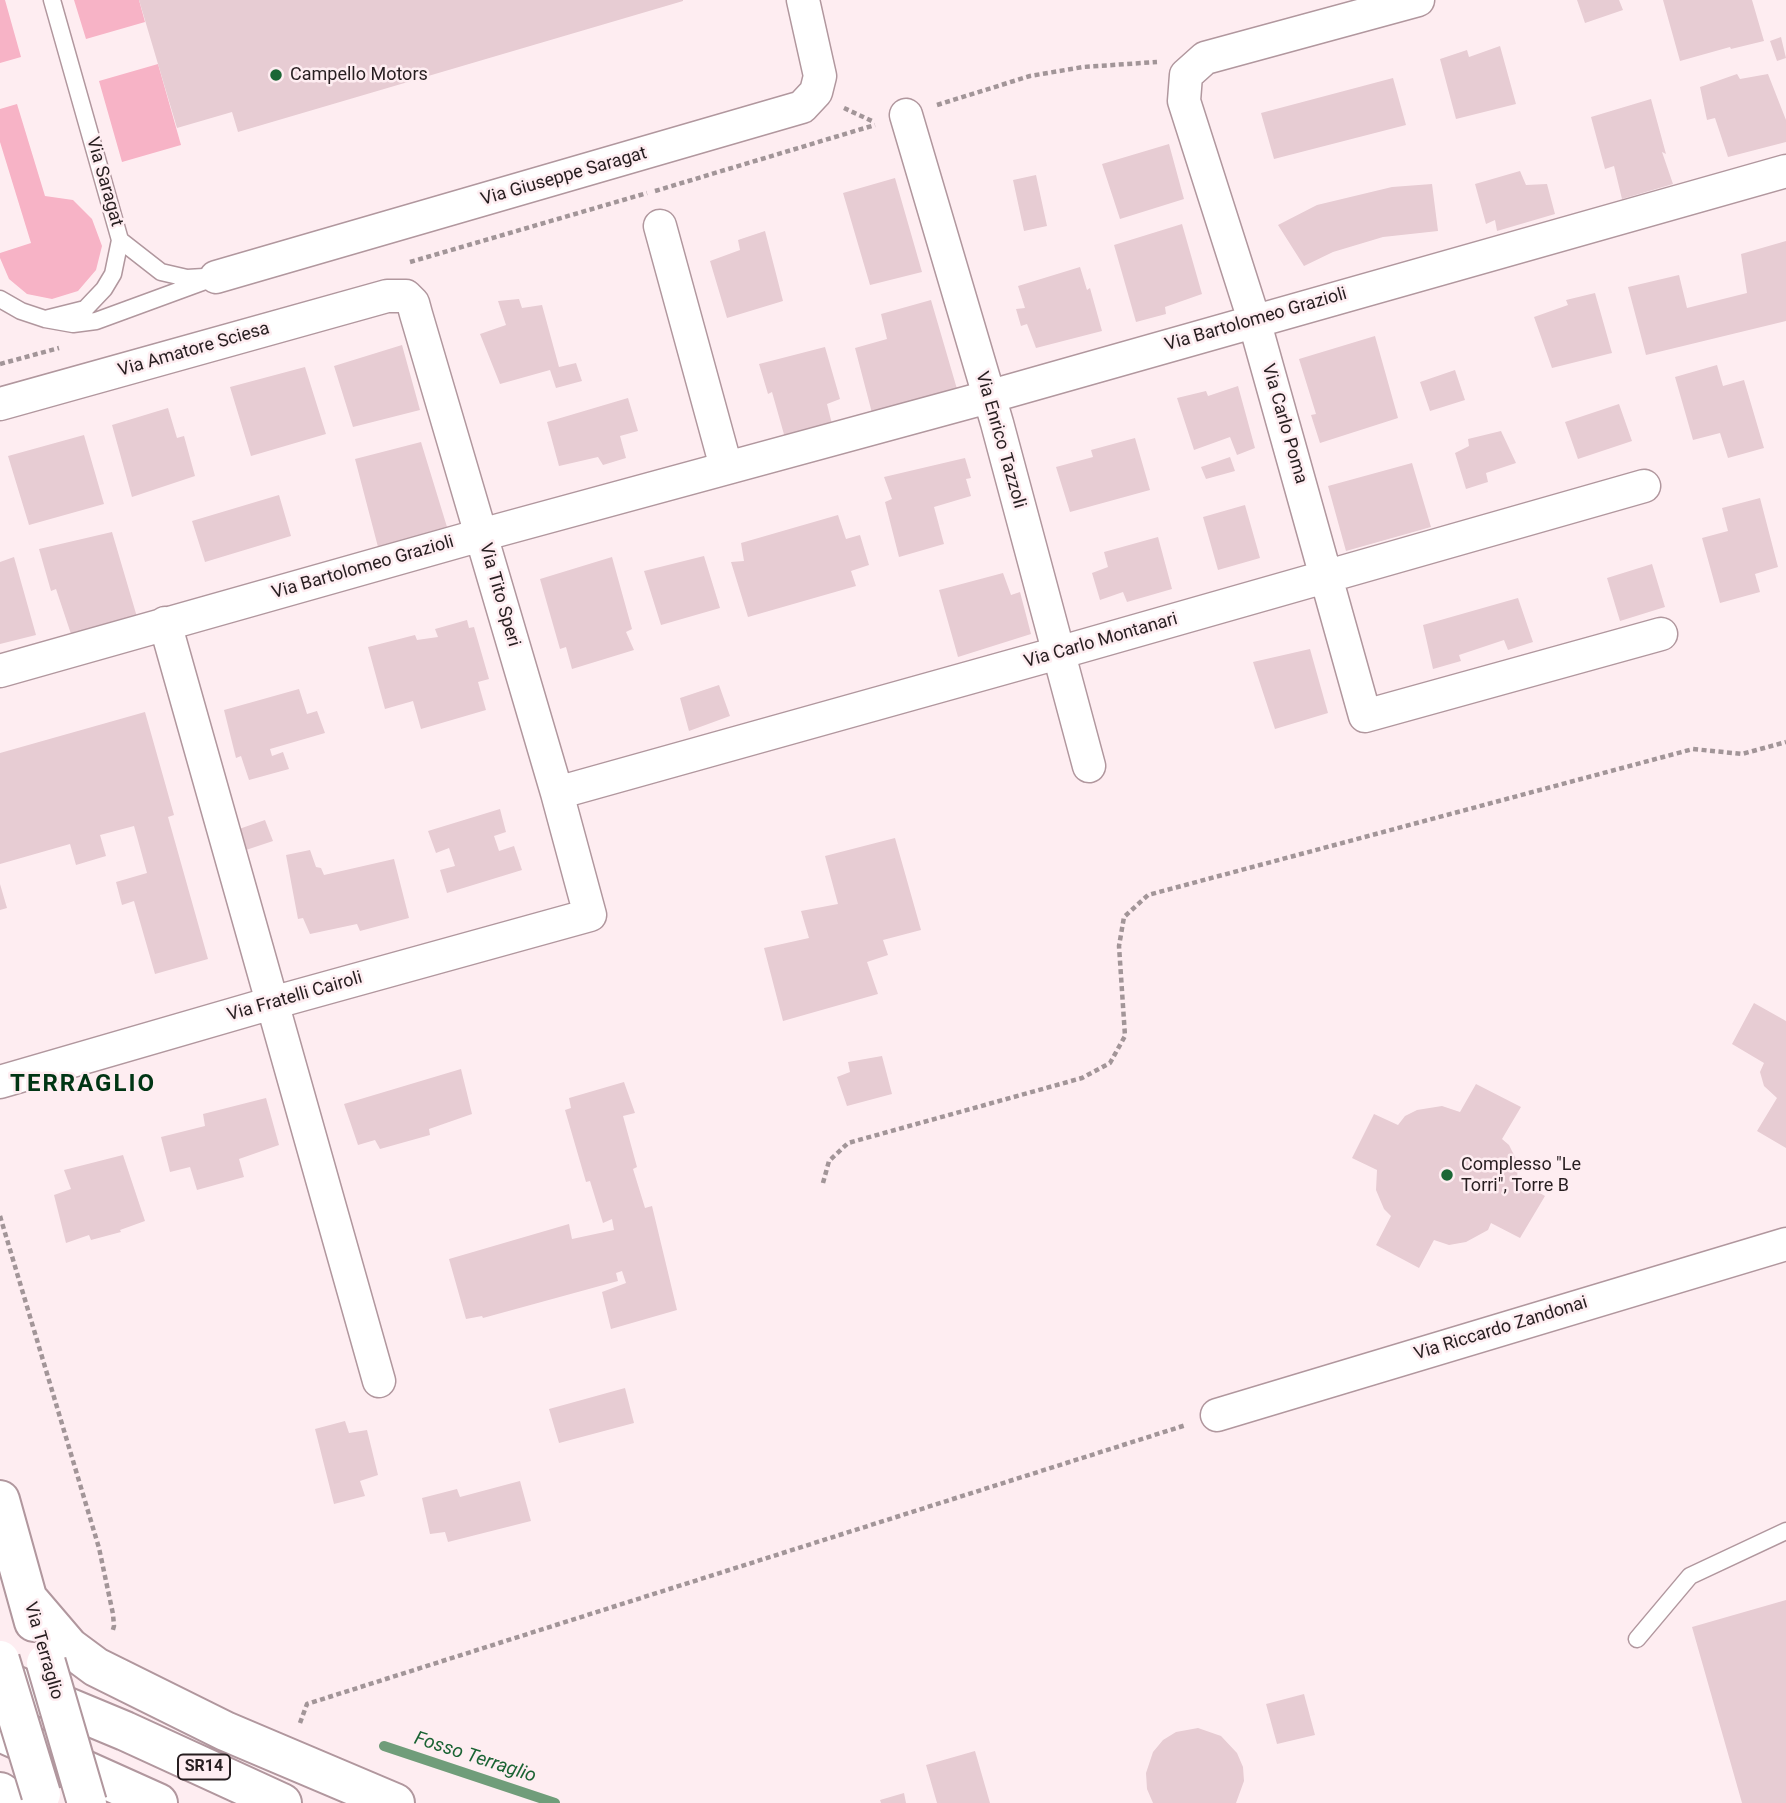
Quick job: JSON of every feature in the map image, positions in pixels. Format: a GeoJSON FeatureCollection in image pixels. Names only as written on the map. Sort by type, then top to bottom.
{"type":"FeatureCollection","features":[{"type":"Feature","properties":{"kind":"main road","name":"Via Terraglio"},"geometry":{"type":"LineString","coordinates":[[0,1500],[27,1599],[26,1678],[88,1803]]}},
{"type":"Feature","properties":{"kind":"main road"},"geometry":{"type":"LineString","coordinates":[[27,1599],[69,1647],[96,1667],[225,1731],[395,1803]]}},
{"type":"Feature","properties":{"kind":"main road"},"geometry":{"type":"LineString","coordinates":[[0,1660],[33,1800],[0,1792]]}},
{"type":"Feature","properties":{"kind":"main road","name":"SR14"},"geometry":{"type":"LineString","coordinates":[[26,1678],[125,1731],[282,1803]]}},
{"type":"Feature","properties":{"kind":"main road"},"geometry":{"type":"LineString","coordinates":[[0,1732],[148,1799]]}},
{"type":"Feature","properties":{"kind":"street"},"geometry":{"type":"LineString","coordinates":[[803,0],[820,76],[816,92]]}},
{"type":"Feature","properties":{"kind":"street"},"geometry":{"type":"LineString","coordinates":[[1186,75],[1205,58],[1418,0]]}},
{"type":"Feature","properties":{"kind":"street","name":"Via Carlo Poma"},"geometry":{"type":"LineString","coordinates":[[1186,75],[1184,101],[1254,320],[1365,716],[1661,634]]}},
{"type":"Feature","properties":{"kind":"street","name":"Via Giuseppe Saragat"},"geometry":{"type":"LineString","coordinates":[[216,277],[794,110],[802,107],[816,92]]}},
{"type":"Feature","properties":{"kind":"street","name":"Via Enrico Tazzoli"},"geometry":{"type":"LineString","coordinates":[[906,116],[988,397],[1088,766]]}},
{"type":"Feature","properties":{"kind":"street","name":"Via Bartolomeo Grazioli"},"geometry":{"type":"LineString","coordinates":[[0,671],[726,467],[988,397],[1786,171]]}},
{"type":"Feature","properties":{"kind":"street"},"geometry":{"type":"LineString","coordinates":[[660,226],[726,467]]}},
{"type":"Feature","properties":{"kind":"street","name":"Via Amatore Sciesa"},"geometry":{"type":"LineString","coordinates":[[0,404],[387,296]]}},
{"type":"Feature","properties":{"kind":"street","name":"Via Tito Speri"},"geometry":{"type":"LineString","coordinates":[[387,296],[406,296],[413,303],[557,793],[590,915]]}},
{"type":"Feature","properties":{"kind":"street","name":"Via Carlo Montanari"},"geometry":{"type":"LineString","coordinates":[[557,793],[1644,486]]}},
{"type":"Feature","properties":{"kind":"street"},"geometry":{"type":"LineString","coordinates":[[165,623],[379,1381]]}},
{"type":"Feature","properties":{"kind":"street","name":"Via Fratelli Cairoli"},"geometry":{"type":"LineString","coordinates":[[0,1082],[590,915]]}},
{"type":"Feature","properties":{"kind":"street","name":"Via Riccardo Zandonai"},"geometry":{"type":"LineString","coordinates":[[1217,1415],[1786,1244]]}},
{"type":"Feature","properties":{"kind":"lane","name":"Via Saragat"},"geometry":{"type":"LineString","coordinates":[[44,319],[85,309],[104,289],[113,274],[120,240],[52,0]]}},
{"type":"Feature","properties":{"kind":"lane"},"geometry":{"type":"LineString","coordinates":[[120,240],[161,272],[187,278],[216,277]]}},
{"type":"Feature","properties":{"kind":"lane"},"geometry":{"type":"LineString","coordinates":[[0,299],[21,311],[44,319],[73,324],[96,321],[216,277]]}},
{"type":"Feature","properties":{"kind":"lane"},"geometry":{"type":"LineString","coordinates":[[1637,1639],[1690,1576],[1786,1531]]}},
{"type":"Feature","properties":{"kind":"path"},"geometry":{"type":"LineString","coordinates":[[814,145],[1030,76],[1083,67],[1158,62],[1186,75]]}},
{"type":"Feature","properties":{"kind":"path"},"geometry":{"type":"LineString","coordinates":[[816,92],[871,122],[906,116]]}},
{"type":"Feature","properties":{"kind":"path"},"geometry":{"type":"LineString","coordinates":[[823,1183],[829,1161],[848,1143],[1082,1077],[1110,1063],[1125,1035],[1119,946],[1124,917],[1148,895],[1693,749],[1742,754],[1786,742]]}},
{"type":"Feature","properties":{"kind":"path"},"geometry":{"type":"LineString","coordinates":[[0,1216],[99,1548],[114,1626],[107,1643]]}},
{"type":"Feature","properties":{"kind":"path"},"geometry":{"type":"LineString","coordinates":[[307,1703],[1217,1415]]}},
{"type":"Feature","properties":{"kind":"shaded area"},"geometry":{"type":"Polygon","coordinates":[[[0,0],[5,0],[21,57],[0,63],[0,0]]]}},
{"type":"Feature","properties":{"kind":"shaded area"},"geometry":{"type":"Polygon","coordinates":[[[74,0],[139,0],[145,22],[86,39],[74,0]]]}},
{"type":"Feature","properties":{"kind":"shaded area"},"geometry":{"type":"Polygon","coordinates":[[[158,64],[181,145],[122,162],[99,81],[158,64]]]}},
{"type":"Feature","properties":{"kind":"shaded area"},"geometry":{"type":"Polygon","coordinates":[[[17,104],[45,196],[73,200],[92,219],[102,246],[96,270],[78,291],[52,299],[27,294],[9,279],[0,258],[0,253],[31,243],[0,142],[0,109],[17,104]]]}},
{"type":"Feature","properties":{"kind":"building","name":"Campello Motors"},"geometry":{"type":"Polygon","coordinates":[[[139,0],[683,1],[238,132],[232,112],[177,128],[139,0]]]}},
{"type":"Feature","properties":{"kind":"building"},"geometry":{"type":"Polygon","coordinates":[[[1577,0],[1619,0],[1623,10],[1585,23],[1577,0]]]}},
{"type":"Feature","properties":{"kind":"building"},"geometry":{"type":"Polygon","coordinates":[[[1663,0],[1752,0],[1764,41],[1680,61],[1663,0]]]}},
{"type":"Feature","properties":{"kind":"building"},"geometry":{"type":"Polygon","coordinates":[[[1781,37],[1786,58],[1777,61],[1770,41],[1781,37]]]}},
{"type":"Feature","properties":{"kind":"building"},"geometry":{"type":"Polygon","coordinates":[[[1500,46],[1516,104],[1456,119],[1440,59],[1467,50],[1469,57],[1500,46]]]}},
{"type":"Feature","properties":{"kind":"building"},"geometry":{"type":"Polygon","coordinates":[[[1737,74],[1740,79],[1768,74],[1786,120],[1786,142],[1728,157],[1715,118],[1707,120],[1700,87],[1737,74]]]}},
{"type":"Feature","properties":{"kind":"building"},"geometry":{"type":"Polygon","coordinates":[[[1393,78],[1406,125],[1274,159],[1261,113],[1393,78]]]}},
{"type":"Feature","properties":{"kind":"building"},"geometry":{"type":"Polygon","coordinates":[[[1651,99],[1666,154],[1662,152],[1673,184],[1622,199],[1614,166],[1605,169],[1591,117],[1651,99]]]}},
{"type":"Feature","properties":{"kind":"building"},"geometry":{"type":"Polygon","coordinates":[[[1169,144],[1184,199],[1120,219],[1102,164],[1169,144]]]}},
{"type":"Feature","properties":{"kind":"building"},"geometry":{"type":"Polygon","coordinates":[[[1520,171],[1526,185],[1547,184],[1555,214],[1497,231],[1495,220],[1486,224],[1475,184],[1520,171]]]}},
{"type":"Feature","properties":{"kind":"building"},"geometry":{"type":"Polygon","coordinates":[[[1036,175],[1047,226],[1024,231],[1013,180],[1036,175]]]}},
{"type":"Feature","properties":{"kind":"building"},"geometry":{"type":"Polygon","coordinates":[[[895,178],[922,272],[870,285],[843,193],[895,178]]]}},
{"type":"Feature","properties":{"kind":"building"},"geometry":{"type":"Polygon","coordinates":[[[1432,184],[1438,231],[1383,237],[1333,252],[1304,266],[1278,225],[1317,205],[1392,187],[1432,184]]]}},
{"type":"Feature","properties":{"kind":"building"},"geometry":{"type":"Polygon","coordinates":[[[1182,224],[1202,294],[1165,307],[1166,314],[1136,322],[1114,245],[1182,224]]]}},
{"type":"Feature","properties":{"kind":"building"},"geometry":{"type":"Polygon","coordinates":[[[765,231],[783,301],[727,318],[710,261],[740,250],[738,240],[765,231]]]}},
{"type":"Feature","properties":{"kind":"building"},"geometry":{"type":"Polygon","coordinates":[[[1786,241],[1786,321],[1646,355],[1628,287],[1679,275],[1687,308],[1747,293],[1741,254],[1786,241]]]}},
{"type":"Feature","properties":{"kind":"building"},"geometry":{"type":"Polygon","coordinates":[[[1080,267],[1087,290],[1090,288],[1102,331],[1036,348],[1027,324],[1021,326],[1016,309],[1025,308],[1018,286],[1080,267]]]}},
{"type":"Feature","properties":{"kind":"building"},"geometry":{"type":"Polygon","coordinates":[[[1595,293],[1612,353],[1552,368],[1534,317],[1568,305],[1566,300],[1595,293]]]}},
{"type":"Feature","properties":{"kind":"building"},"geometry":{"type":"Polygon","coordinates":[[[519,299],[522,308],[542,305],[559,367],[576,363],[582,381],[556,388],[550,370],[500,384],[480,334],[506,325],[498,301],[519,299]]]}},
{"type":"Feature","properties":{"kind":"building"},"geometry":{"type":"Polygon","coordinates":[[[931,300],[957,389],[872,413],[855,348],[887,339],[881,314],[931,300]]]}},
{"type":"Feature","properties":{"kind":"building"},"geometry":{"type":"Polygon","coordinates":[[[1375,336],[1398,418],[1320,443],[1311,415],[1316,414],[1299,359],[1375,336]]]}},
{"type":"Feature","properties":{"kind":"building"},"geometry":{"type":"Polygon","coordinates":[[[402,345],[420,410],[353,427],[334,366],[402,345]]]}},
{"type":"Feature","properties":{"kind":"building"},"geometry":{"type":"Polygon","coordinates":[[[825,347],[840,399],[827,404],[832,424],[785,438],[772,392],[768,394],[759,364],[825,347]]]}},
{"type":"Feature","properties":{"kind":"building"},"geometry":{"type":"Polygon","coordinates":[[[1717,365],[1723,386],[1744,380],[1764,448],[1728,458],[1720,433],[1693,440],[1675,377],[1717,365]]]}},
{"type":"Feature","properties":{"kind":"building"},"geometry":{"type":"Polygon","coordinates":[[[305,367],[326,434],[251,456],[230,387],[305,367]]]}},
{"type":"Feature","properties":{"kind":"building"},"geometry":{"type":"Polygon","coordinates":[[[1455,370],[1465,400],[1430,411],[1420,382],[1455,370]]]}},
{"type":"Feature","properties":{"kind":"building"},"geometry":{"type":"Polygon","coordinates":[[[1238,386],[1255,448],[1237,455],[1230,437],[1194,450],[1177,398],[1206,391],[1208,396],[1238,386]]]}},
{"type":"Feature","properties":{"kind":"building"},"geometry":{"type":"Polygon","coordinates":[[[628,398],[638,431],[620,436],[626,458],[603,465],[598,457],[559,466],[547,422],[628,398]]]}},
{"type":"Feature","properties":{"kind":"building"},"geometry":{"type":"Polygon","coordinates":[[[1619,404],[1632,441],[1578,459],[1565,422],[1619,404]]]}},
{"type":"Feature","properties":{"kind":"building"},"geometry":{"type":"Polygon","coordinates":[[[168,408],[177,438],[184,436],[195,476],[132,497],[112,425],[168,408]]]}},
{"type":"Feature","properties":{"kind":"building"},"geometry":{"type":"Polygon","coordinates":[[[1501,431],[1516,463],[1486,473],[1488,482],[1466,489],[1455,453],[1469,446],[1468,439],[1501,431]]]}},
{"type":"Feature","properties":{"kind":"building"},"geometry":{"type":"Polygon","coordinates":[[[84,435],[104,504],[29,525],[8,456],[84,435]]]}},
{"type":"Feature","properties":{"kind":"building"},"geometry":{"type":"Polygon","coordinates":[[[1135,438],[1150,490],[1070,512],[1056,467],[1093,457],[1091,450],[1135,438]]]}},
{"type":"Feature","properties":{"kind":"building"},"geometry":{"type":"Polygon","coordinates":[[[421,442],[447,527],[378,547],[355,459],[421,442]]]}},
{"type":"Feature","properties":{"kind":"building"},"geometry":{"type":"Polygon","coordinates":[[[1230,457],[1235,471],[1206,479],[1201,467],[1230,457]]]}},
{"type":"Feature","properties":{"kind":"building"},"geometry":{"type":"Polygon","coordinates":[[[965,458],[971,478],[966,479],[971,496],[934,507],[944,544],[899,557],[885,502],[892,499],[884,477],[965,458]]]}},
{"type":"Feature","properties":{"kind":"building"},"geometry":{"type":"Polygon","coordinates":[[[1412,463],[1431,527],[1346,551],[1328,486],[1412,463]]]}},
{"type":"Feature","properties":{"kind":"building"},"geometry":{"type":"Polygon","coordinates":[[[279,495],[291,536],[205,562],[192,521],[279,495]]]}},
{"type":"Feature","properties":{"kind":"building"},"geometry":{"type":"Polygon","coordinates":[[[1760,498],[1778,567],[1755,574],[1760,592],[1720,603],[1702,538],[1728,531],[1722,508],[1760,498]]]}},
{"type":"Feature","properties":{"kind":"building"},"geometry":{"type":"Polygon","coordinates":[[[1245,505],[1260,558],[1218,570],[1203,517],[1245,505]]]}},
{"type":"Feature","properties":{"kind":"building"},"geometry":{"type":"Polygon","coordinates":[[[838,515],[846,539],[860,535],[869,565],[851,571],[856,586],[748,617],[731,562],[744,561],[741,543],[838,515]]]}},
{"type":"Feature","properties":{"kind":"building"},"geometry":{"type":"Polygon","coordinates":[[[112,532],[137,617],[79,636],[77,631],[71,634],[56,589],[51,591],[39,549],[112,532]]]}},
{"type":"Feature","properties":{"kind":"building"},"geometry":{"type":"Polygon","coordinates":[[[1158,537],[1172,589],[1127,602],[1123,592],[1100,600],[1092,573],[1108,567],[1104,552],[1158,537]]]}},
{"type":"Feature","properties":{"kind":"building"},"geometry":{"type":"Polygon","coordinates":[[[704,556],[720,608],[661,625],[644,571],[704,556]]]}},
{"type":"Feature","properties":{"kind":"building"},"geometry":{"type":"Polygon","coordinates":[[[14,557],[36,635],[0,644],[0,562],[14,557]]]}},
{"type":"Feature","properties":{"kind":"building"},"geometry":{"type":"Polygon","coordinates":[[[612,557],[632,629],[626,632],[634,650],[572,669],[566,647],[560,649],[540,579],[612,557]]]}},
{"type":"Feature","properties":{"kind":"building"},"geometry":{"type":"Polygon","coordinates":[[[1652,564],[1665,607],[1620,621],[1607,578],[1652,564]]]}},
{"type":"Feature","properties":{"kind":"building"},"geometry":{"type":"Polygon","coordinates":[[[1003,573],[1011,595],[1020,592],[1031,634],[958,657],[939,590],[1003,573]]]}},
{"type":"Feature","properties":{"kind":"building"},"geometry":{"type":"Polygon","coordinates":[[[1518,598],[1533,642],[1508,650],[1504,640],[1459,655],[1461,661],[1433,669],[1423,625],[1518,598]]]}},
{"type":"Feature","properties":{"kind":"building"},"geometry":{"type":"Polygon","coordinates":[[[467,620],[469,628],[474,627],[489,679],[478,682],[486,710],[421,729],[413,701],[385,709],[368,647],[415,635],[417,640],[438,637],[435,629],[467,620]]]}},
{"type":"Feature","properties":{"kind":"building"},"geometry":{"type":"Polygon","coordinates":[[[1310,649],[1328,713],[1275,729],[1253,662],[1310,649]]]}},
{"type":"Feature","properties":{"kind":"building"},"geometry":{"type":"Polygon","coordinates":[[[719,685],[730,716],[689,731],[680,698],[719,685]]]}},
{"type":"Feature","properties":{"kind":"building"},"geometry":{"type":"Polygon","coordinates":[[[299,689],[307,714],[317,711],[325,733],[270,749],[272,756],[283,752],[289,769],[249,780],[241,756],[236,758],[224,710],[299,689]]]}},
{"type":"Feature","properties":{"kind":"building"},"geometry":{"type":"Polygon","coordinates":[[[145,712],[174,815],[168,817],[208,959],[155,974],[134,901],[122,905],[116,882],[147,873],[134,826],[100,835],[106,856],[76,865],[70,844],[0,864],[0,753],[145,712]]]}},
{"type":"Feature","properties":{"kind":"building"},"geometry":{"type":"Polygon","coordinates":[[[500,809],[506,832],[494,836],[499,851],[514,846],[522,870],[447,893],[440,870],[455,866],[449,848],[436,853],[428,831],[500,809]]]}},
{"type":"Feature","properties":{"kind":"building"},"geometry":{"type":"Polygon","coordinates":[[[265,820],[273,841],[246,850],[239,829],[265,820]]]}},
{"type":"Feature","properties":{"kind":"building"},"geometry":{"type":"Polygon","coordinates":[[[895,838],[921,930],[883,940],[888,955],[867,962],[878,994],[783,1021],[764,948],[809,938],[801,911],[838,904],[825,856],[895,838]]]}},
{"type":"Feature","properties":{"kind":"building"},"geometry":{"type":"Polygon","coordinates":[[[310,850],[316,867],[321,868],[324,875],[394,859],[409,918],[360,931],[357,924],[310,934],[303,918],[298,919],[286,855],[310,850]]]}},
{"type":"Feature","properties":{"kind":"building"},"geometry":{"type":"Polygon","coordinates":[[[0,884],[7,908],[0,910],[0,884]]]}},
{"type":"Feature","properties":{"kind":"building"},"geometry":{"type":"Polygon","coordinates":[[[1754,1003],[1786,1021],[1786,1148],[1757,1131],[1777,1098],[1764,1086],[1760,1072],[1764,1063],[1732,1044],[1754,1003]]]}},
{"type":"Feature","properties":{"kind":"building"},"geometry":{"type":"Polygon","coordinates":[[[882,1056],[892,1094],[847,1106],[837,1077],[850,1072],[848,1062],[882,1056]]]}},
{"type":"Feature","properties":{"kind":"building"},"geometry":{"type":"Polygon","coordinates":[[[461,1069],[472,1114],[429,1129],[430,1135],[380,1149],[375,1140],[358,1145],[344,1104],[461,1069]]]}},
{"type":"Feature","properties":{"kind":"building"},"geometry":{"type":"Polygon","coordinates":[[[624,1082],[635,1113],[623,1116],[637,1167],[633,1169],[645,1208],[652,1206],[677,1310],[611,1329],[602,1292],[626,1283],[622,1271],[616,1273],[618,1281],[483,1318],[466,1319],[449,1259],[569,1224],[572,1239],[614,1230],[612,1219],[603,1223],[590,1181],[586,1182],[565,1110],[571,1108],[569,1098],[624,1082]]]}},
{"type":"Feature","properties":{"kind":"building","name":"Complesso \"Le Torri\", Torre B"},"geometry":{"type":"Polygon","coordinates":[[[1476,1084],[1521,1107],[1502,1139],[1509,1145],[1518,1163],[1517,1180],[1545,1196],[1520,1238],[1491,1223],[1488,1230],[1466,1242],[1449,1245],[1434,1240],[1419,1268],[1376,1245],[1391,1216],[1384,1209],[1376,1190],[1377,1170],[1352,1158],[1374,1114],[1398,1125],[1405,1116],[1417,1110],[1442,1106],[1460,1112],[1476,1084]]]}},
{"type":"Feature","properties":{"kind":"building"},"geometry":{"type":"Polygon","coordinates":[[[266,1098],[279,1145],[239,1159],[244,1177],[197,1190],[190,1167],[170,1172],[161,1137],[205,1126],[203,1114],[266,1098]]]}},
{"type":"Feature","properties":{"kind":"building"},"geometry":{"type":"Polygon","coordinates":[[[123,1155],[145,1221],[120,1230],[121,1232],[91,1240],[89,1235],[66,1243],[54,1195],[71,1189],[64,1170],[123,1155]]]}},
{"type":"Feature","properties":{"kind":"building"},"geometry":{"type":"Polygon","coordinates":[[[625,1388],[634,1423],[559,1443],[549,1409],[625,1388]]]}},
{"type":"Feature","properties":{"kind":"building"},"geometry":{"type":"Polygon","coordinates":[[[345,1421],[349,1433],[367,1430],[378,1475],[360,1481],[365,1496],[334,1504],[315,1429],[345,1421]]]}},
{"type":"Feature","properties":{"kind":"building"},"geometry":{"type":"Polygon","coordinates":[[[520,1481],[531,1521],[448,1542],[445,1532],[430,1534],[422,1498],[457,1489],[460,1497],[520,1481]]]}},
{"type":"Feature","properties":{"kind":"building"},"geometry":{"type":"Polygon","coordinates":[[[1786,1600],[1786,1803],[1742,1803],[1692,1627],[1786,1600]]]}},
{"type":"Feature","properties":{"kind":"building"},"geometry":{"type":"Polygon","coordinates":[[[1304,1694],[1315,1735],[1277,1744],[1266,1704],[1304,1694]]]}},
{"type":"Feature","properties":{"kind":"building"},"geometry":{"type":"Polygon","coordinates":[[[1198,1728],[1221,1736],[1237,1753],[1243,1767],[1244,1781],[1236,1803],[1153,1803],[1147,1789],[1146,1773],[1153,1752],[1163,1740],[1176,1732],[1198,1728]]]}},
{"type":"Feature","properties":{"kind":"building"},"geometry":{"type":"Polygon","coordinates":[[[975,1751],[990,1803],[937,1803],[926,1765],[975,1751]]]}},
{"type":"Feature","properties":{"kind":"building"},"geometry":{"type":"Polygon","coordinates":[[[904,1793],[906,1803],[881,1803],[880,1800],[904,1793]]]}},
{"type":"Feature","properties":{"kind":"waterway","name":"Fosso Terraglio"},"geometry":{"type":"LineString","coordinates":[[384,1746],[555,1803]]}},
{"type":"Feature","properties":{"kind":"place","name":"Campello Motors"},"geometry":{"type":"Point","coordinates":[276,75]}},
{"type":"Feature","properties":{"kind":"place","name":"Complesso \"Le Torri\", Torre B"},"geometry":{"type":"Point","coordinates":[1447,1175]}},
{"type":"Feature","properties":{"kind":"district","name":"TERRAGLIO"},"geometry":{"type":"Point","coordinates":[83,1085]}}]}
